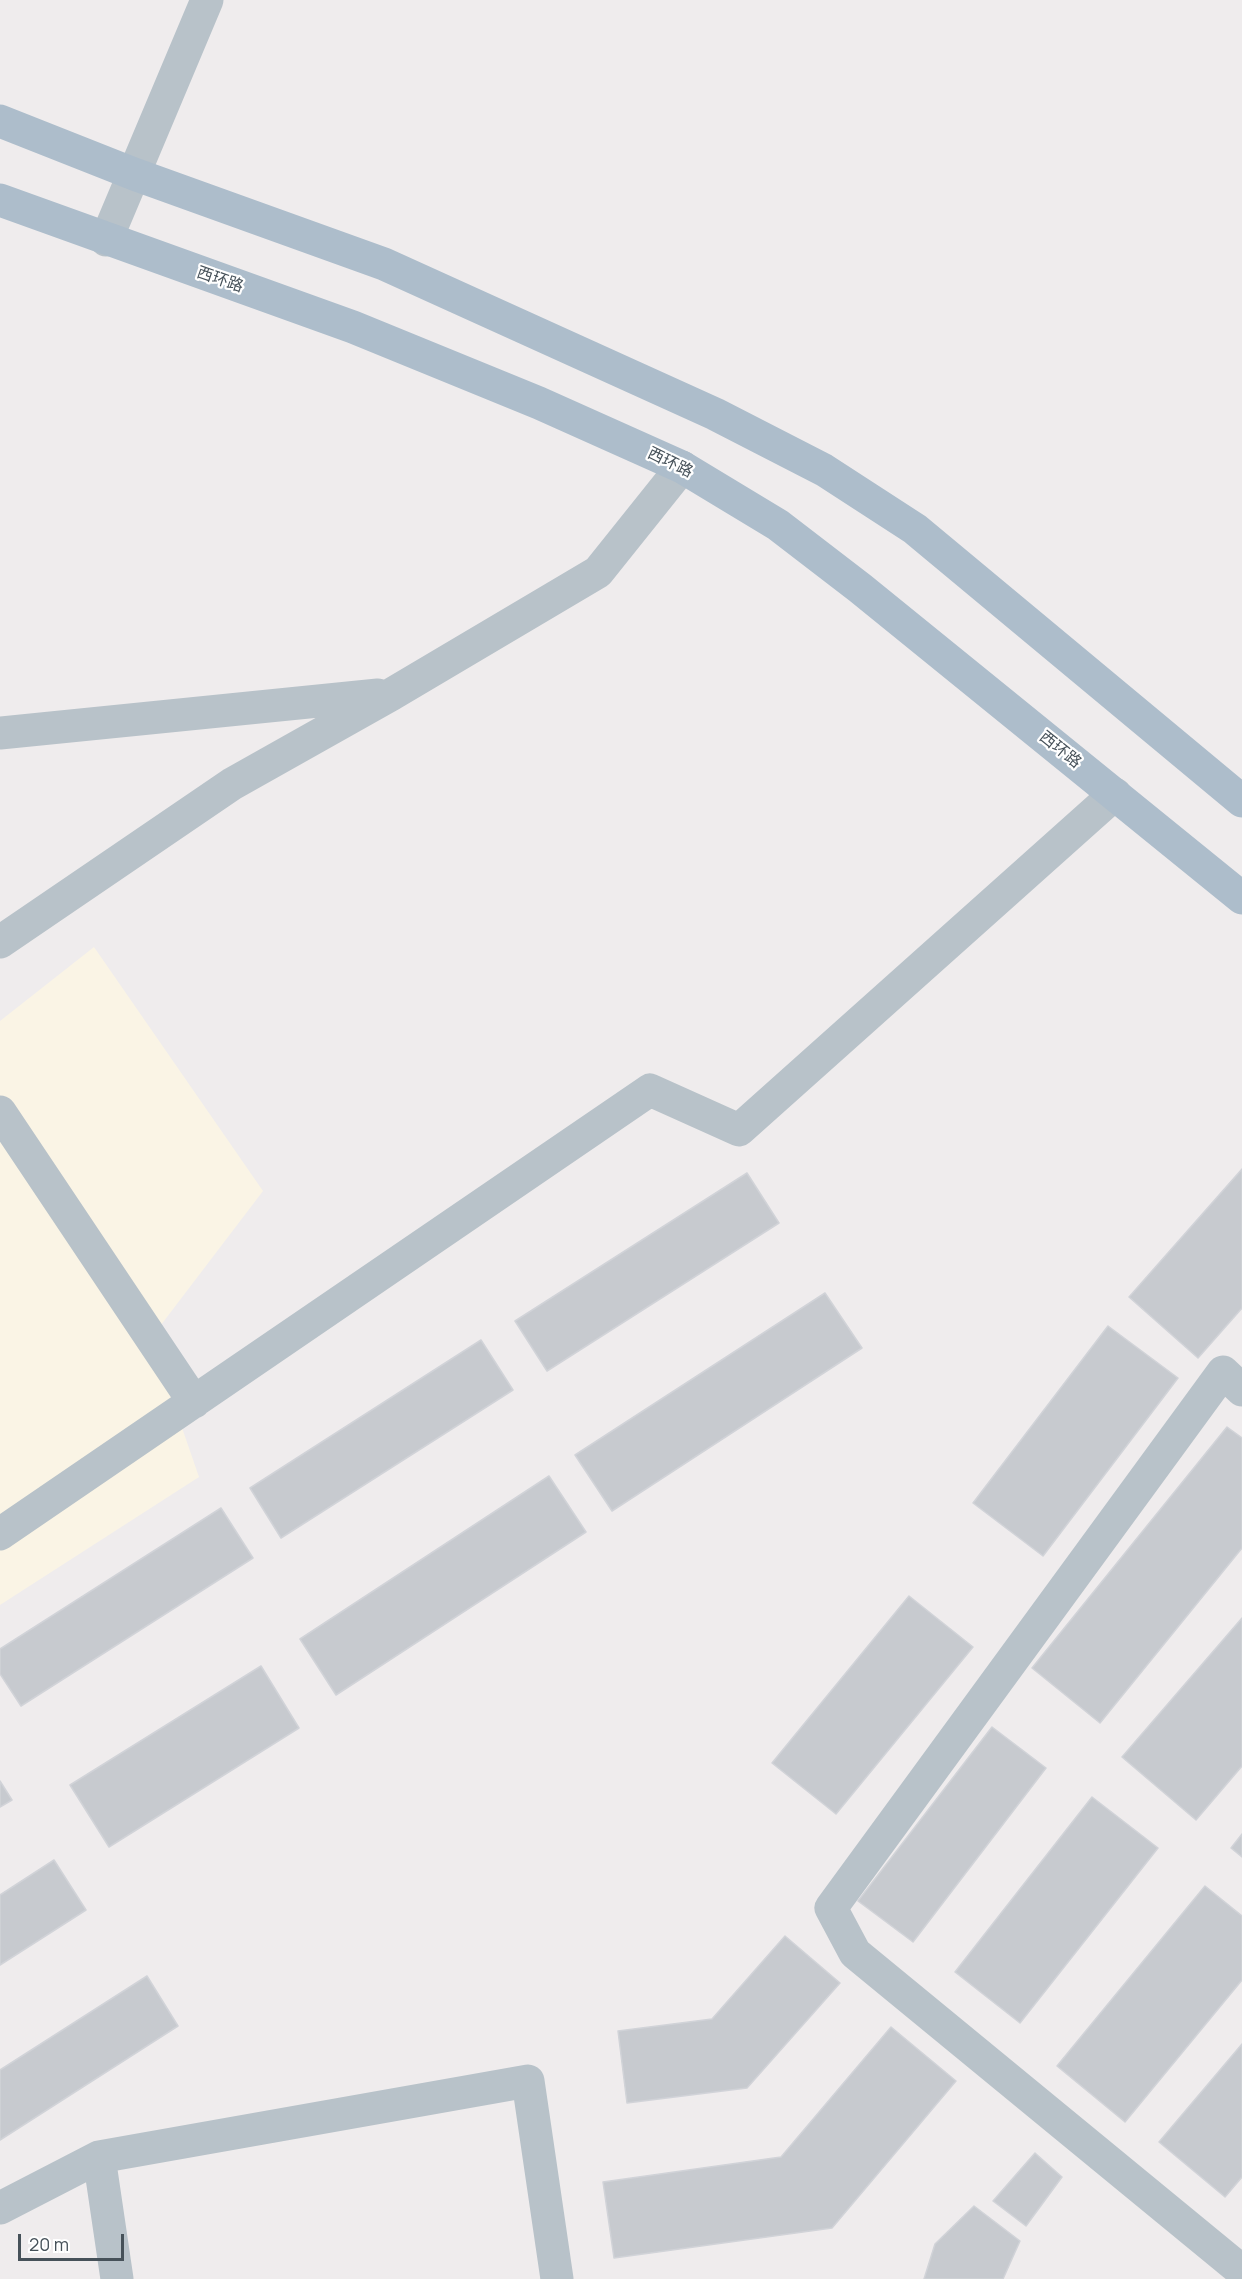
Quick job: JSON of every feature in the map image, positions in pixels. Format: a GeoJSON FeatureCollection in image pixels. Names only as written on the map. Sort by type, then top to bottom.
{"type":"FeatureCollection","features":[{"type":"Feature","properties":{"kind":"main road"},"geometry":{"type":"LineString","coordinates":[[0,122],[134,174],[384,264],[715,414],[825,470],[915,529],[1242,801]]}},
{"type":"Feature","properties":{"kind":"main road","name":"西环路"},"geometry":{"type":"LineString","coordinates":[[0,200],[353,327],[539,403],[682,468],[778,525],[860,588],[1242,898]]}},
{"type":"Feature","properties":{"kind":"street"},"geometry":{"type":"LineString","coordinates":[[106,240],[207,0]]}},
{"type":"Feature","properties":{"kind":"street"},"geometry":{"type":"LineString","coordinates":[[0,942],[232,784],[392,694],[598,572],[682,468]]}},
{"type":"Feature","properties":{"kind":"street"},"geometry":{"type":"LineString","coordinates":[[0,733],[392,694]]}},
{"type":"Feature","properties":{"kind":"street"},"geometry":{"type":"LineString","coordinates":[[0,1534],[650,1090],[739,1130],[1114,794]]}},
{"type":"Feature","properties":{"kind":"street"},"geometry":{"type":"LineString","coordinates":[[0,1112],[194,1402]]}},
{"type":"Feature","properties":{"kind":"street"},"geometry":{"type":"LineString","coordinates":[[1242,1390],[1223,1372],[831,1908],[855,1953],[1242,2271]]}},
{"type":"Feature","properties":{"kind":"street"},"geometry":{"type":"LineString","coordinates":[[0,2208],[99,2157],[528,2081],[557,2279]]}},
{"type":"Feature","properties":{"kind":"street"},"geometry":{"type":"LineString","coordinates":[[99,2157],[117,2279]]}},
{"type":"Feature","properties":{"kind":"shaded area"},"geometry":{"type":"Polygon","coordinates":[[[94,947],[263,1191],[151,1338],[199,1477],[0,1605],[0,1021],[94,947]]]}},
{"type":"Feature","properties":{"kind":"building"},"geometry":{"type":"Polygon","coordinates":[[[1242,1169],[1242,1308],[1198,1358],[1129,1297],[1242,1169]]]}},
{"type":"Feature","properties":{"kind":"building"},"geometry":{"type":"Polygon","coordinates":[[[747,1173],[779,1223],[547,1371],[515,1321],[747,1173]]]}},
{"type":"Feature","properties":{"kind":"building"},"geometry":{"type":"Polygon","coordinates":[[[825,1293],[862,1348],[612,1511],[575,1455],[825,1293]]]}},
{"type":"Feature","properties":{"kind":"building"},"geometry":{"type":"Polygon","coordinates":[[[1108,1326],[1178,1378],[1043,1556],[973,1503],[1108,1326]]]}},
{"type":"Feature","properties":{"kind":"building"},"geometry":{"type":"Polygon","coordinates":[[[481,1340],[513,1390],[281,1538],[250,1488],[481,1340]]]}},
{"type":"Feature","properties":{"kind":"building"},"geometry":{"type":"Polygon","coordinates":[[[1227,1427],[1242,1438],[1242,1548],[1100,1723],[1032,1668],[1227,1427]]]}},
{"type":"Feature","properties":{"kind":"building"},"geometry":{"type":"Polygon","coordinates":[[[549,1476],[586,1532],[336,1695],[300,1639],[549,1476]]]}},
{"type":"Feature","properties":{"kind":"building"},"geometry":{"type":"Polygon","coordinates":[[[221,1508],[253,1558],[21,1706],[0,1674],[0,1649],[221,1508]]]}},
{"type":"Feature","properties":{"kind":"building"},"geometry":{"type":"Polygon","coordinates":[[[909,1596],[973,1647],[836,1814],[772,1763],[909,1596]]]}},
{"type":"Feature","properties":{"kind":"building"},"geometry":{"type":"Polygon","coordinates":[[[1242,1618],[1242,1766],[1196,1820],[1122,1757],[1242,1618]]]}},
{"type":"Feature","properties":{"kind":"building"},"geometry":{"type":"Polygon","coordinates":[[[261,1666],[299,1728],[109,1847],[70,1785],[261,1666]]]}},
{"type":"Feature","properties":{"kind":"building"},"geometry":{"type":"Polygon","coordinates":[[[992,1727],[1046,1768],[913,1942],[858,1901],[992,1727]]]}},
{"type":"Feature","properties":{"kind":"building"},"geometry":{"type":"Polygon","coordinates":[[[0,1781],[12,1800],[0,1807],[0,1781]]]}},
{"type":"Feature","properties":{"kind":"building"},"geometry":{"type":"Polygon","coordinates":[[[1092,1797],[1158,1848],[1020,2023],[955,1972],[1092,1797]]]}},
{"type":"Feature","properties":{"kind":"building"},"geometry":{"type":"Polygon","coordinates":[[[1242,1834],[1242,1857],[1231,1848],[1242,1834]]]}},
{"type":"Feature","properties":{"kind":"building"},"geometry":{"type":"Polygon","coordinates":[[[54,1860],[86,1910],[0,1965],[0,1895],[54,1860]]]}},
{"type":"Feature","properties":{"kind":"building"},"geometry":{"type":"Polygon","coordinates":[[[1205,1886],[1242,1916],[1242,1980],[1125,2122],[1057,2066],[1205,1886]]]}},
{"type":"Feature","properties":{"kind":"building"},"geometry":{"type":"Polygon","coordinates":[[[785,1936],[840,1983],[747,2088],[627,2103],[618,2031],[712,2019],[785,1936]]]}},
{"type":"Feature","properties":{"kind":"building"},"geometry":{"type":"Polygon","coordinates":[[[147,1976],[178,2026],[0,2140],[0,2070],[147,1976]]]}},
{"type":"Feature","properties":{"kind":"building"},"geometry":{"type":"Polygon","coordinates":[[[891,2027],[956,2081],[832,2228],[614,2258],[603,2182],[781,2157],[891,2027]]]}},
{"type":"Feature","properties":{"kind":"building"},"geometry":{"type":"Polygon","coordinates":[[[1242,2044],[1242,2177],[1225,2197],[1159,2142],[1242,2044]]]}},
{"type":"Feature","properties":{"kind":"building"},"geometry":{"type":"Polygon","coordinates":[[[1035,2153],[1062,2177],[1026,2226],[993,2201],[1035,2153]]]}},
{"type":"Feature","properties":{"kind":"building"},"geometry":{"type":"Polygon","coordinates":[[[974,2206],[1020,2241],[1003,2279],[924,2279],[935,2244],[974,2206]]]}}]}
